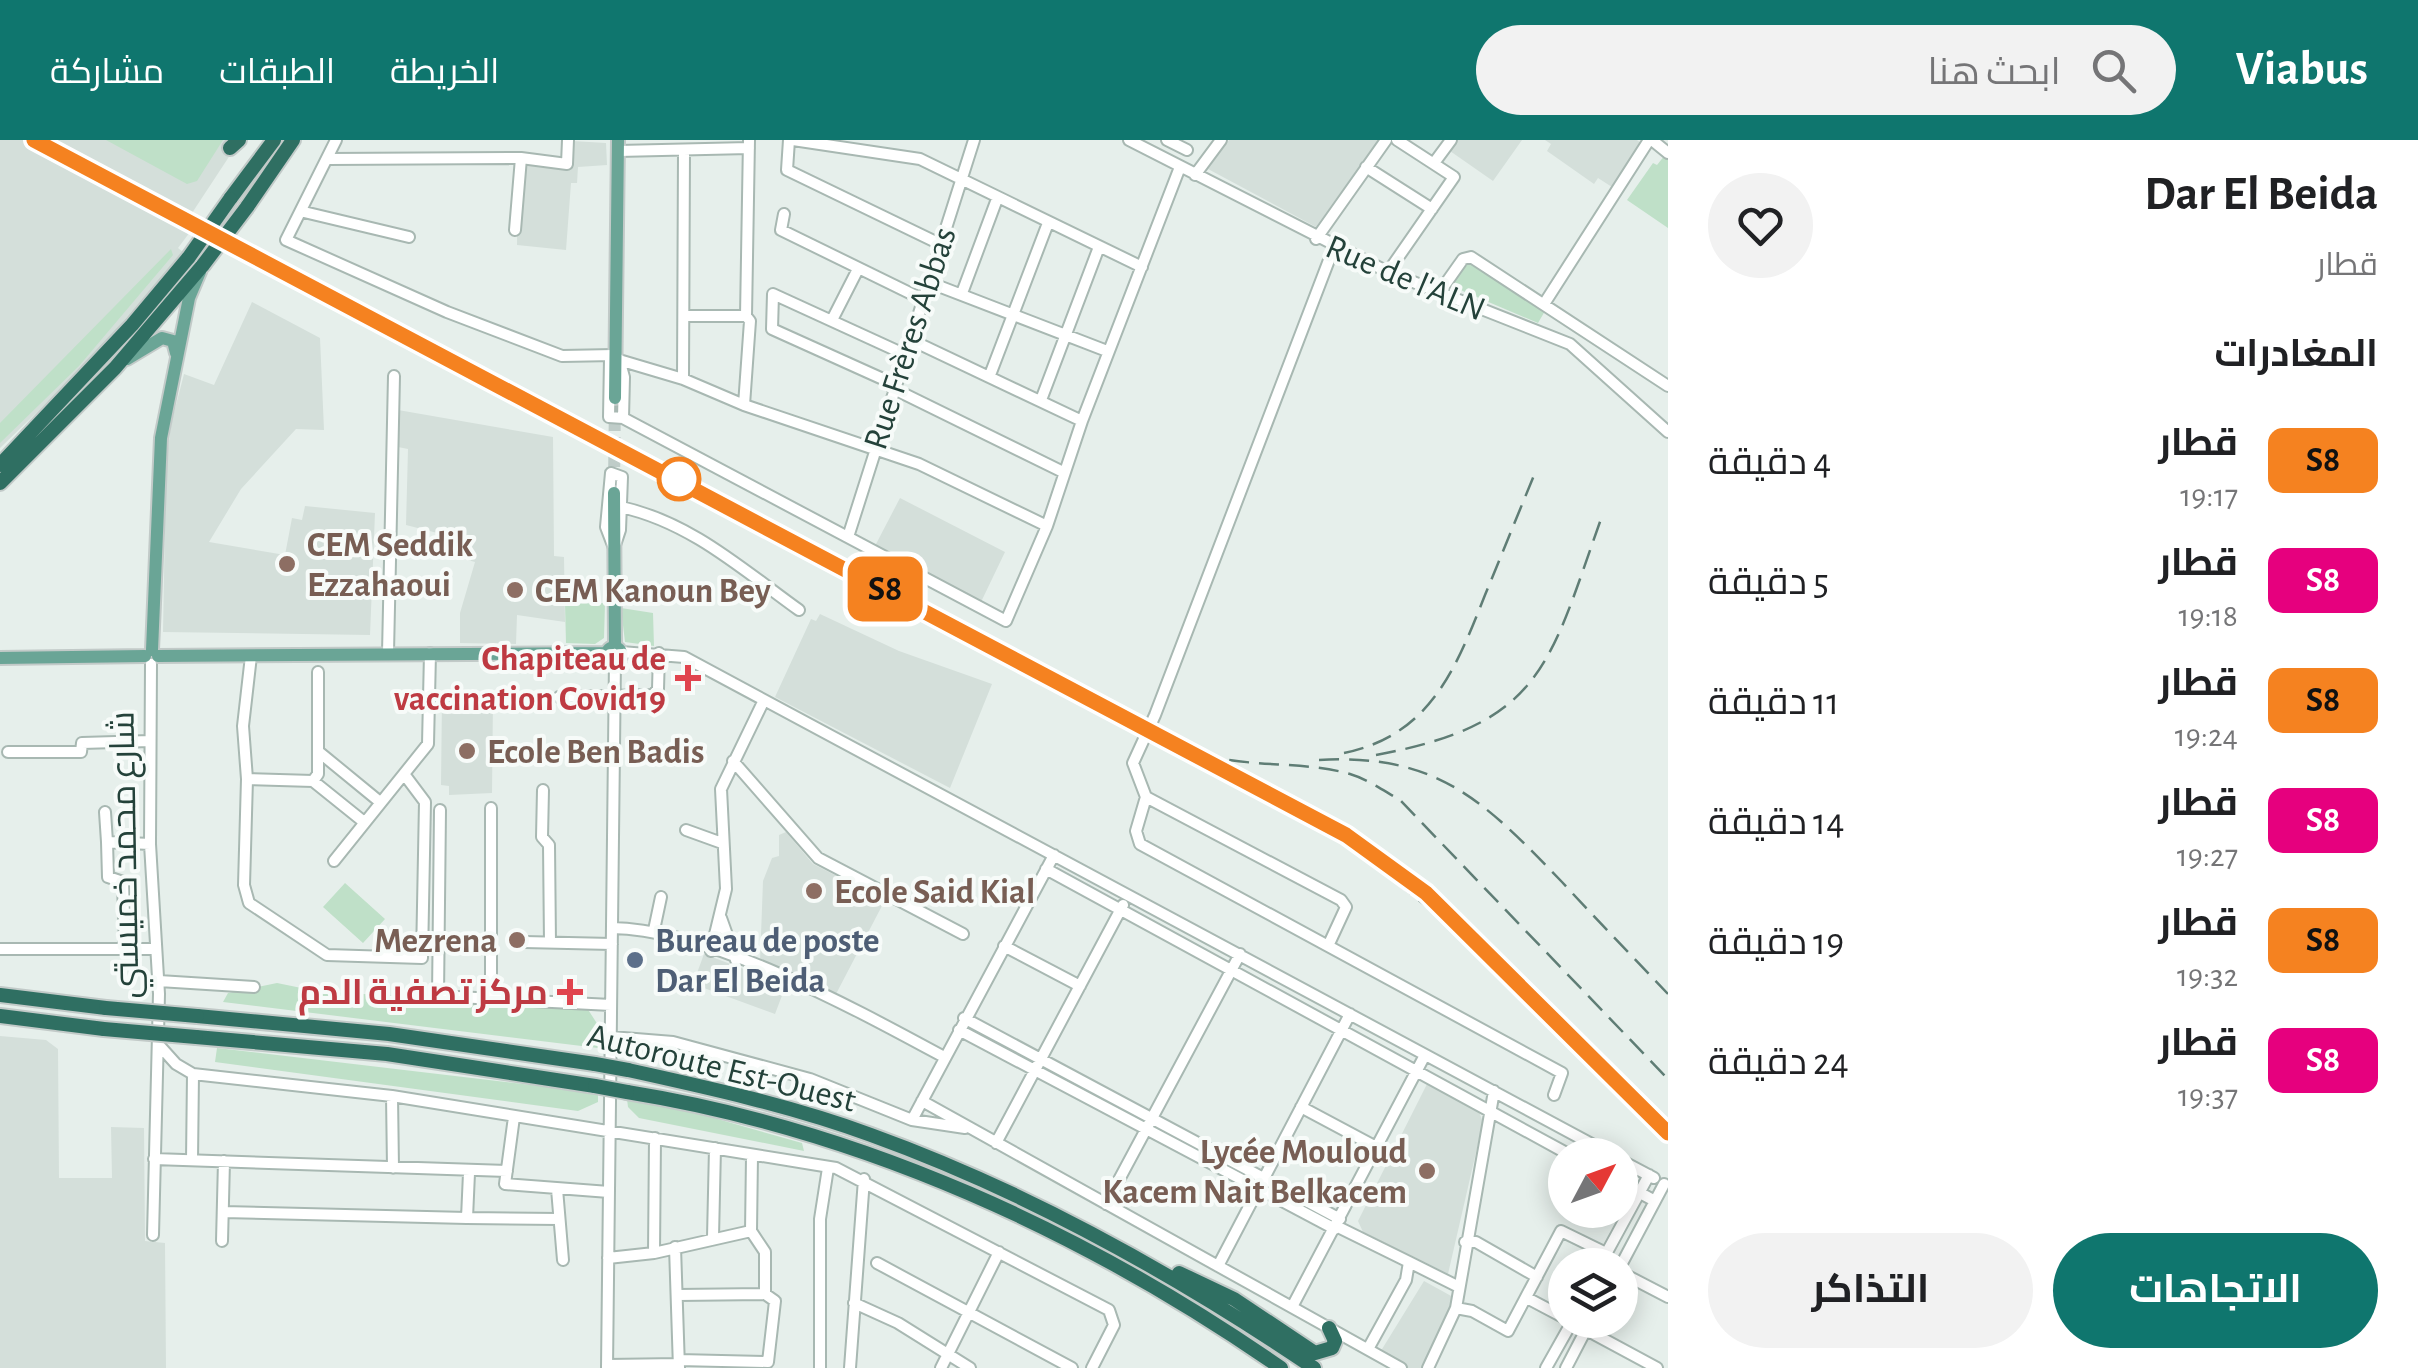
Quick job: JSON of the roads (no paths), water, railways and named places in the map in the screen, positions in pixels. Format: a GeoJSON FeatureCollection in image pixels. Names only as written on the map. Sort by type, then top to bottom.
{"type":"FeatureCollection","features":[{"type":"Feature","properties":{"kind":"highway"},"geometry":{"type":"LineString","coordinates":[[0,483],[115,368],[196,261],[230,199],[274,140]]}},
{"type":"Feature","properties":{"kind":"highway"},"geometry":{"type":"LineString","coordinates":[[0,465],[247,207],[293,140]]}},
{"type":"Feature","properties":{"kind":"highway"},"geometry":{"type":"LineString","coordinates":[[0,456],[78,385]]}},
{"type":"Feature","properties":{"kind":"highway","name":"Autoroute Est-Ouest"},"geometry":{"type":"LineString","coordinates":[[0,995],[389,1034],[595,1064],[751,1097],[868,1134],[1030,1201],[1131,1254],[1314,1368]]}},
{"type":"Feature","properties":{"kind":"highway","name":"Autoroute Est-Ouest"},"geometry":{"type":"LineString","coordinates":[[0,1016],[387,1054],[688,1102],[798,1132],[943,1182],[1106,1260],[1224,1328],[1282,1368]]}},
{"type":"Feature","properties":{"kind":"highway"},"geometry":{"type":"LineString","coordinates":[[1131,1254],[1234,1299],[1315,1353],[1332,1348],[1335,1341],[1329,1328]]}},
{"type":"Feature","properties":{"kind":"highway"},"geometry":{"type":"LineString","coordinates":[[1224,1328],[1264,1368]]}},
{"type":"Feature","properties":{"kind":"main road"},"geometry":{"type":"LineString","coordinates":[[615,398],[618,146]]}},
{"type":"Feature","properties":{"kind":"main road"},"geometry":{"type":"LineString","coordinates":[[152,657],[161,438],[196,261]]}},
{"type":"Feature","properties":{"kind":"main road"},"geometry":{"type":"LineString","coordinates":[[115,368],[162,338],[173,341],[177,360]]}},
{"type":"Feature","properties":{"kind":"main road"},"geometry":{"type":"LineString","coordinates":[[0,658],[614,653],[614,493]]}},
{"type":"Feature","properties":{"kind":"street"},"geometry":{"type":"LineString","coordinates":[[336,140],[304,212],[286,240],[447,312],[562,356],[615,353],[744,405],[919,464],[1048,526]]}},
{"type":"Feature","properties":{"kind":"street"},"geometry":{"type":"LineString","coordinates":[[328,159],[521,158],[567,164],[568,140]]}},
{"type":"Feature","properties":{"kind":"street"},"geometry":{"type":"LineString","coordinates":[[940,244],[786,170],[791,140],[920,159],[960,182],[1142,267]]}},
{"type":"Feature","properties":{"kind":"street","name":"Rue Frères Abbas"},"geometry":{"type":"LineString","coordinates":[[848,537],[974,140]]}},
{"type":"Feature","properties":{"kind":"street","name":"Rue de l'ALN"},"geometry":{"type":"LineString","coordinates":[[1129,140],[1316,239],[1570,344],[1667,428]]}},
{"type":"Feature","properties":{"kind":"street"},"geometry":{"type":"LineString","coordinates":[[1167,140],[1186,150]]}},
{"type":"Feature","properties":{"kind":"street"},"geometry":{"type":"LineString","coordinates":[[1196,175],[1220,140]]}},
{"type":"Feature","properties":{"kind":"street"},"geometry":{"type":"LineString","coordinates":[[1316,239],[1386,140]]}},
{"type":"Feature","properties":{"kind":"street"},"geometry":{"type":"LineString","coordinates":[[1388,272],[1454,177],[1397,140]]}},
{"type":"Feature","properties":{"kind":"street"},"geometry":{"type":"LineString","coordinates":[[1434,163],[1451,140]]}},
{"type":"Feature","properties":{"kind":"street"},"geometry":{"type":"LineString","coordinates":[[1544,304],[1650,140],[1668,153]]}},
{"type":"Feature","properties":{"kind":"street"},"geometry":{"type":"LineString","coordinates":[[618,146],[684,151],[749,144],[744,405]]}},
{"type":"Feature","properties":{"kind":"street"},"geometry":{"type":"LineString","coordinates":[[683,379],[684,151]]}},
{"type":"Feature","properties":{"kind":"street"},"geometry":{"type":"LineString","coordinates":[[515,230],[521,158]]}},
{"type":"Feature","properties":{"kind":"street"},"geometry":{"type":"LineString","coordinates":[[615,353],[608,413],[612,418],[623,418],[1006,621],[1048,526],[1107,351],[1180,167]]}},
{"type":"Feature","properties":{"kind":"street"},"geometry":{"type":"LineString","coordinates":[[1366,167],[1432,209]]}},
{"type":"Feature","properties":{"kind":"street"},"geometry":{"type":"LineString","coordinates":[[962,293],[998,199]]}},
{"type":"Feature","properties":{"kind":"street"},"geometry":{"type":"LineString","coordinates":[[304,212],[409,237]]}},
{"type":"Feature","properties":{"kind":"street"},"geometry":{"type":"LineString","coordinates":[[784,214],[781,230],[922,299]]}},
{"type":"Feature","properties":{"kind":"street"},"geometry":{"type":"LineString","coordinates":[[990,375],[1048,223]]}},
{"type":"Feature","properties":{"kind":"street"},"geometry":{"type":"LineString","coordinates":[[1041,400],[1099,247]]}},
{"type":"Feature","properties":{"kind":"street"},"geometry":{"type":"LineString","coordinates":[[1334,247],[1156,715],[1133,763],[1146,797],[1136,831],[1140,844],[1562,1073],[1554,1095]]}},
{"type":"Feature","properties":{"kind":"street"},"geometry":{"type":"LineString","coordinates":[[1439,293],[1463,259],[1472,257],[1668,386]]}},
{"type":"Feature","properties":{"kind":"street"},"geometry":{"type":"LineString","coordinates":[[832,320],[858,268]]}},
{"type":"Feature","properties":{"kind":"street"},"geometry":{"type":"LineString","coordinates":[[928,282],[1107,351]]}},
{"type":"Feature","properties":{"kind":"street"},"geometry":{"type":"LineString","coordinates":[[904,354],[774,294],[772,329],[1064,472]]}},
{"type":"Feature","properties":{"kind":"street"},"geometry":{"type":"LineString","coordinates":[[686,316],[771,322]]}},
{"type":"Feature","properties":{"kind":"street"},"geometry":{"type":"LineString","coordinates":[[909,339],[1082,420]]}},
{"type":"Feature","properties":{"kind":"street"},"geometry":{"type":"LineString","coordinates":[[388,653],[394,376]]}},
{"type":"Feature","properties":{"kind":"street"},"geometry":{"type":"LineString","coordinates":[[611,474],[622,477],[614,548],[606,527],[611,474]]}},
{"type":"Feature","properties":{"kind":"street"},"geometry":{"type":"LineString","coordinates":[[621,506],[660,516],[701,539],[799,610]]}},
{"type":"Feature","properties":{"kind":"street"},"geometry":{"type":"LineString","coordinates":[[334,861],[428,744],[430,653]]}},
{"type":"Feature","properties":{"kind":"street"},"geometry":{"type":"LineString","coordinates":[[678,1295],[765,1294],[774,1301],[768,1362],[607,1366],[614,653],[684,656],[1581,1138]]}},
{"type":"Feature","properties":{"kind":"street"},"geometry":{"type":"LineString","coordinates":[[559,697],[656,693],[659,653]]}},
{"type":"Feature","properties":{"kind":"street"},"geometry":{"type":"LineString","coordinates":[[251,656],[243,726],[247,779],[244,885],[256,911],[327,955],[422,958],[425,802],[404,774]]}},
{"type":"Feature","properties":{"kind":"street","name":"شارع محمد خميستي"},"geometry":{"type":"LineString","coordinates":[[152,657],[150,844],[158,981],[153,1235]]}},
{"type":"Feature","properties":{"kind":"street"},"geometry":{"type":"LineString","coordinates":[[313,780],[318,774],[318,672]]}},
{"type":"Feature","properties":{"kind":"street"},"geometry":{"type":"LineString","coordinates":[[711,951],[726,889],[721,789],[764,700]]}},
{"type":"Feature","properties":{"kind":"street"},"geometry":{"type":"LineString","coordinates":[[8,752],[81,752],[82,743],[150,741]]}},
{"type":"Feature","properties":{"kind":"street"},"geometry":{"type":"LineString","coordinates":[[319,752],[380,802]]}},
{"type":"Feature","properties":{"kind":"street"},"geometry":{"type":"LineString","coordinates":[[734,762],[818,858],[963,934]]}},
{"type":"Feature","properties":{"kind":"street"},"geometry":{"type":"LineString","coordinates":[[247,779],[313,780],[364,822]]}},
{"type":"Feature","properties":{"kind":"street"},"geometry":{"type":"LineString","coordinates":[[543,790],[542,837],[549,845],[550,943]]}},
{"type":"Feature","properties":{"kind":"street"},"geometry":{"type":"LineString","coordinates":[[1146,797],[1342,900],[1346,907],[1328,946]]}},
{"type":"Feature","properties":{"kind":"street"},"geometry":{"type":"LineString","coordinates":[[491,808],[491,1001]]}},
{"type":"Feature","properties":{"kind":"street"},"geometry":{"type":"LineString","coordinates":[[440,810],[437,993],[441,997],[491,1001],[611,1005]]}},
{"type":"Feature","properties":{"kind":"street"},"geometry":{"type":"LineString","coordinates":[[105,812],[108,877],[124,882],[124,950]]}},
{"type":"Feature","properties":{"kind":"street"},"geometry":{"type":"LineString","coordinates":[[686,830],[722,843]]}},
{"type":"Feature","properties":{"kind":"street"},"geometry":{"type":"LineString","coordinates":[[107,842],[150,844]]}},
{"type":"Feature","properties":{"kind":"street"},"geometry":{"type":"LineString","coordinates":[[912,1120],[1054,855]]}},
{"type":"Feature","properties":{"kind":"street"},"geometry":{"type":"LineString","coordinates":[[1046,869],[1548,1143]]}},
{"type":"Feature","properties":{"kind":"street"},"geometry":{"type":"LineString","coordinates":[[996,1142],[1129,894]]}},
{"type":"Feature","properties":{"kind":"street"},"geometry":{"type":"LineString","coordinates":[[654,930],[660,897]]}},
{"type":"Feature","properties":{"kind":"street"},"geometry":{"type":"LineString","coordinates":[[721,918],[736,960]]}},
{"type":"Feature","properties":{"kind":"street"},"geometry":{"type":"LineString","coordinates":[[612,928],[654,930],[736,960],[838,1000],[944,1058]]}},
{"type":"Feature","properties":{"kind":"street"},"geometry":{"type":"LineString","coordinates":[[524,942],[612,944]]}},
{"type":"Feature","properties":{"kind":"street"},"geometry":{"type":"LineString","coordinates":[[1004,946],[1080,986]]}},
{"type":"Feature","properties":{"kind":"street"},"geometry":{"type":"LineString","coordinates":[[0,949],[154,949]]}},
{"type":"Feature","properties":{"kind":"street"},"geometry":{"type":"LineString","coordinates":[[1106,1204],[1240,954]]}},
{"type":"Feature","properties":{"kind":"street"},"geometry":{"type":"LineString","coordinates":[[158,981],[254,987]]}},
{"type":"Feature","properties":{"kind":"street"},"geometry":{"type":"LineString","coordinates":[[1218,1266],[1350,1014]]}},
{"type":"Feature","properties":{"kind":"street"},"geometry":{"type":"LineString","coordinates":[[962,1024],[1457,1286]]}},
{"type":"Feature","properties":{"kind":"street"},"geometry":{"type":"LineString","coordinates":[[611,1038],[673,1042],[810,1079],[912,1120],[972,1129]]}},
{"type":"Feature","properties":{"kind":"street"},"geometry":{"type":"LineString","coordinates":[[158,1044],[176,1064],[194,1074],[392,1096],[610,1130],[828,1168],[864,1179],[1109,1310],[1114,1325],[1092,1368]]}},
{"type":"Feature","properties":{"kind":"street"},"geometry":{"type":"LineString","coordinates":[[1292,1307],[1426,1055]]}},
{"type":"Feature","properties":{"kind":"street"},"geometry":{"type":"LineString","coordinates":[[192,1160],[194,1074]]}},
{"type":"Feature","properties":{"kind":"street"},"geometry":{"type":"LineString","coordinates":[[1428,1368],[1456,1308],[1494,1091]]}},
{"type":"Feature","properties":{"kind":"street"},"geometry":{"type":"LineString","coordinates":[[392,1096],[393,1168]]}},
{"type":"Feature","properties":{"kind":"street"},"geometry":{"type":"LineString","coordinates":[[922,1101],[1401,1368]]}},
{"type":"Feature","properties":{"kind":"street"},"geometry":{"type":"LineString","coordinates":[[1301,1108],[1376,1147]]}},
{"type":"Feature","properties":{"kind":"street"},"geometry":{"type":"LineString","coordinates":[[514,1117],[506,1185],[609,1192]]}},
{"type":"Feature","properties":{"kind":"street"},"geometry":{"type":"LineString","coordinates":[[654,1253],[655,1138]]}},
{"type":"Feature","properties":{"kind":"street"},"geometry":{"type":"LineString","coordinates":[[713,1238],[715,1148]]}},
{"type":"Feature","properties":{"kind":"street"},"geometry":{"type":"LineString","coordinates":[[752,1156],[752,1231],[765,1252],[765,1294]]}},
{"type":"Feature","properties":{"kind":"street"},"geometry":{"type":"LineString","coordinates":[[154,1159],[507,1171]]}},
{"type":"Feature","properties":{"kind":"street"},"geometry":{"type":"LineString","coordinates":[[222,1241],[224,1161]]}},
{"type":"Feature","properties":{"kind":"street"},"geometry":{"type":"LineString","coordinates":[[820,1368],[820,1219],[828,1168]]}},
{"type":"Feature","properties":{"kind":"street"},"geometry":{"type":"LineString","coordinates":[[1631,1248],[1666,1185],[1638,1169]]}},
{"type":"Feature","properties":{"kind":"street"},"geometry":{"type":"LineString","coordinates":[[467,1218],[469,1172]]}},
{"type":"Feature","properties":{"kind":"street"},"geometry":{"type":"LineString","coordinates":[[1609,1248],[1649,1175]]}},
{"type":"Feature","properties":{"kind":"street"},"geometry":{"type":"LineString","coordinates":[[850,1368],[864,1179]]}},
{"type":"Feature","properties":{"kind":"street"},"geometry":{"type":"LineString","coordinates":[[557,1189],[563,1260]]}},
{"type":"Feature","properties":{"kind":"street"},"geometry":{"type":"LineString","coordinates":[[1640,1193],[1655,1202]]}},
{"type":"Feature","properties":{"kind":"street"},"geometry":{"type":"LineString","coordinates":[[223,1212],[559,1219]]}},
{"type":"Feature","properties":{"kind":"street"},"geometry":{"type":"LineString","coordinates":[[1552,1248],[1562,1230],[1596,1248]]}},
{"type":"Feature","properties":{"kind":"street"},"geometry":{"type":"LineString","coordinates":[[608,1258],[654,1253],[752,1231]]}},
{"type":"Feature","properties":{"kind":"street"},"geometry":{"type":"LineString","coordinates":[[1465,1242],[1476,1242],[1537,1277]]}},
{"type":"Feature","properties":{"kind":"street"},"geometry":{"type":"LineString","coordinates":[[675,1247],[679,1364]]}},
{"type":"Feature","properties":{"kind":"street"},"geometry":{"type":"LineString","coordinates":[[941,1368],[999,1252]]}},
{"type":"Feature","properties":{"kind":"street"},"geometry":{"type":"LineString","coordinates":[[1456,1308],[1508,1331],[1548,1256]]}},
{"type":"Feature","properties":{"kind":"street"},"geometry":{"type":"LineString","coordinates":[[1368,1350],[1406,1280],[1408,1262]]}},
{"type":"Feature","properties":{"kind":"street"},"geometry":{"type":"LineString","coordinates":[[877,1263],[1072,1368]]}},
{"type":"Feature","properties":{"kind":"street"},"geometry":{"type":"LineString","coordinates":[[1638,1280],[1668,1297]]}},
{"type":"Feature","properties":{"kind":"street"},"geometry":{"type":"LineString","coordinates":[[1527,1298],[1548,1309]]}},
{"type":"Feature","properties":{"kind":"street"},"geometry":{"type":"LineString","coordinates":[[854,1303],[898,1322],[970,1368]]}},
{"type":"Feature","properties":{"kind":"street"},"geometry":{"type":"LineString","coordinates":[[1561,1338],[1549,1363],[1567,1368],[1582,1338]]}},
{"type":"Feature","properties":{"kind":"street"},"geometry":{"type":"LineString","coordinates":[[1604,1338],[1634,1363],[1657,1368]]}},
{"type":"Feature","properties":{"kind":"tunnel"},"geometry":{"type":"LineString","coordinates":[[614,485],[615,398]]}},
{"type":"Feature","properties":{"kind":"railway"},"geometry":{"type":"LineString","coordinates":[[24,140],[1344,841],[1454,928],[1668,1141]]}},
{"type":"Feature","properties":{"kind":"railway"},"geometry":{"type":"LineString","coordinates":[[1344,753],[1399,731],[1436,695],[1463,648],[1535,473]]}},
{"type":"Feature","properties":{"kind":"railway"},"geometry":{"type":"LineString","coordinates":[[1376,755],[1431,742],[1474,726],[1507,705],[1532,680],[1567,613],[1601,519]]}},
{"type":"Feature","properties":{"kind":"railway"},"geometry":{"type":"LineString","coordinates":[[1200,753],[1350,774],[1400,800],[1668,1079]]}},
{"type":"Feature","properties":{"kind":"railway"},"geometry":{"type":"LineString","coordinates":[[1319,760],[1396,765],[1428,774],[1483,806],[1562,882],[1668,994]]}},
{"type":"Feature","properties":{"kind":"train","name":"S8"},"geometry":{"type":"LineString","coordinates":[[34,140],[1346,835],[1426,893],[1668,1133]]}},
{"type":"Feature","properties":{"kind":"place","name":"CEM Seddik Ezzahaoui"},"geometry":{"type":"Point","coordinates":[287,564]}},
{"type":"Feature","properties":{"kind":"place","name":"CEM Kanoun Bey"},"geometry":{"type":"Point","coordinates":[515,590]}},
{"type":"Feature","properties":{"kind":"place","name":"Chapiteau de vaccination Covid19"},"geometry":{"type":"Point","coordinates":[688,678]}},
{"type":"Feature","properties":{"kind":"place","name":"Ecole Ben Badis"},"geometry":{"type":"Point","coordinates":[467,751]}},
{"type":"Feature","properties":{"kind":"place","name":"Ecole Said Kial"},"geometry":{"type":"Point","coordinates":[814,891]}},
{"type":"Feature","properties":{"kind":"place","name":"Mezrena"},"geometry":{"type":"Point","coordinates":[517,940]}},
{"type":"Feature","properties":{"kind":"place","name":"Bureau de poste Dar El Beida"},"geometry":{"type":"Point","coordinates":[635,960]}},
{"type":"Feature","properties":{"kind":"place","name":"مركز تصفية الدم"},"geometry":{"type":"Point","coordinates":[570,992]}},
{"type":"Feature","properties":{"kind":"place","name":"Lycée Mouloud Kacem Nait Belkacem"},"geometry":{"type":"Point","coordinates":[1427,1171]}}]}
